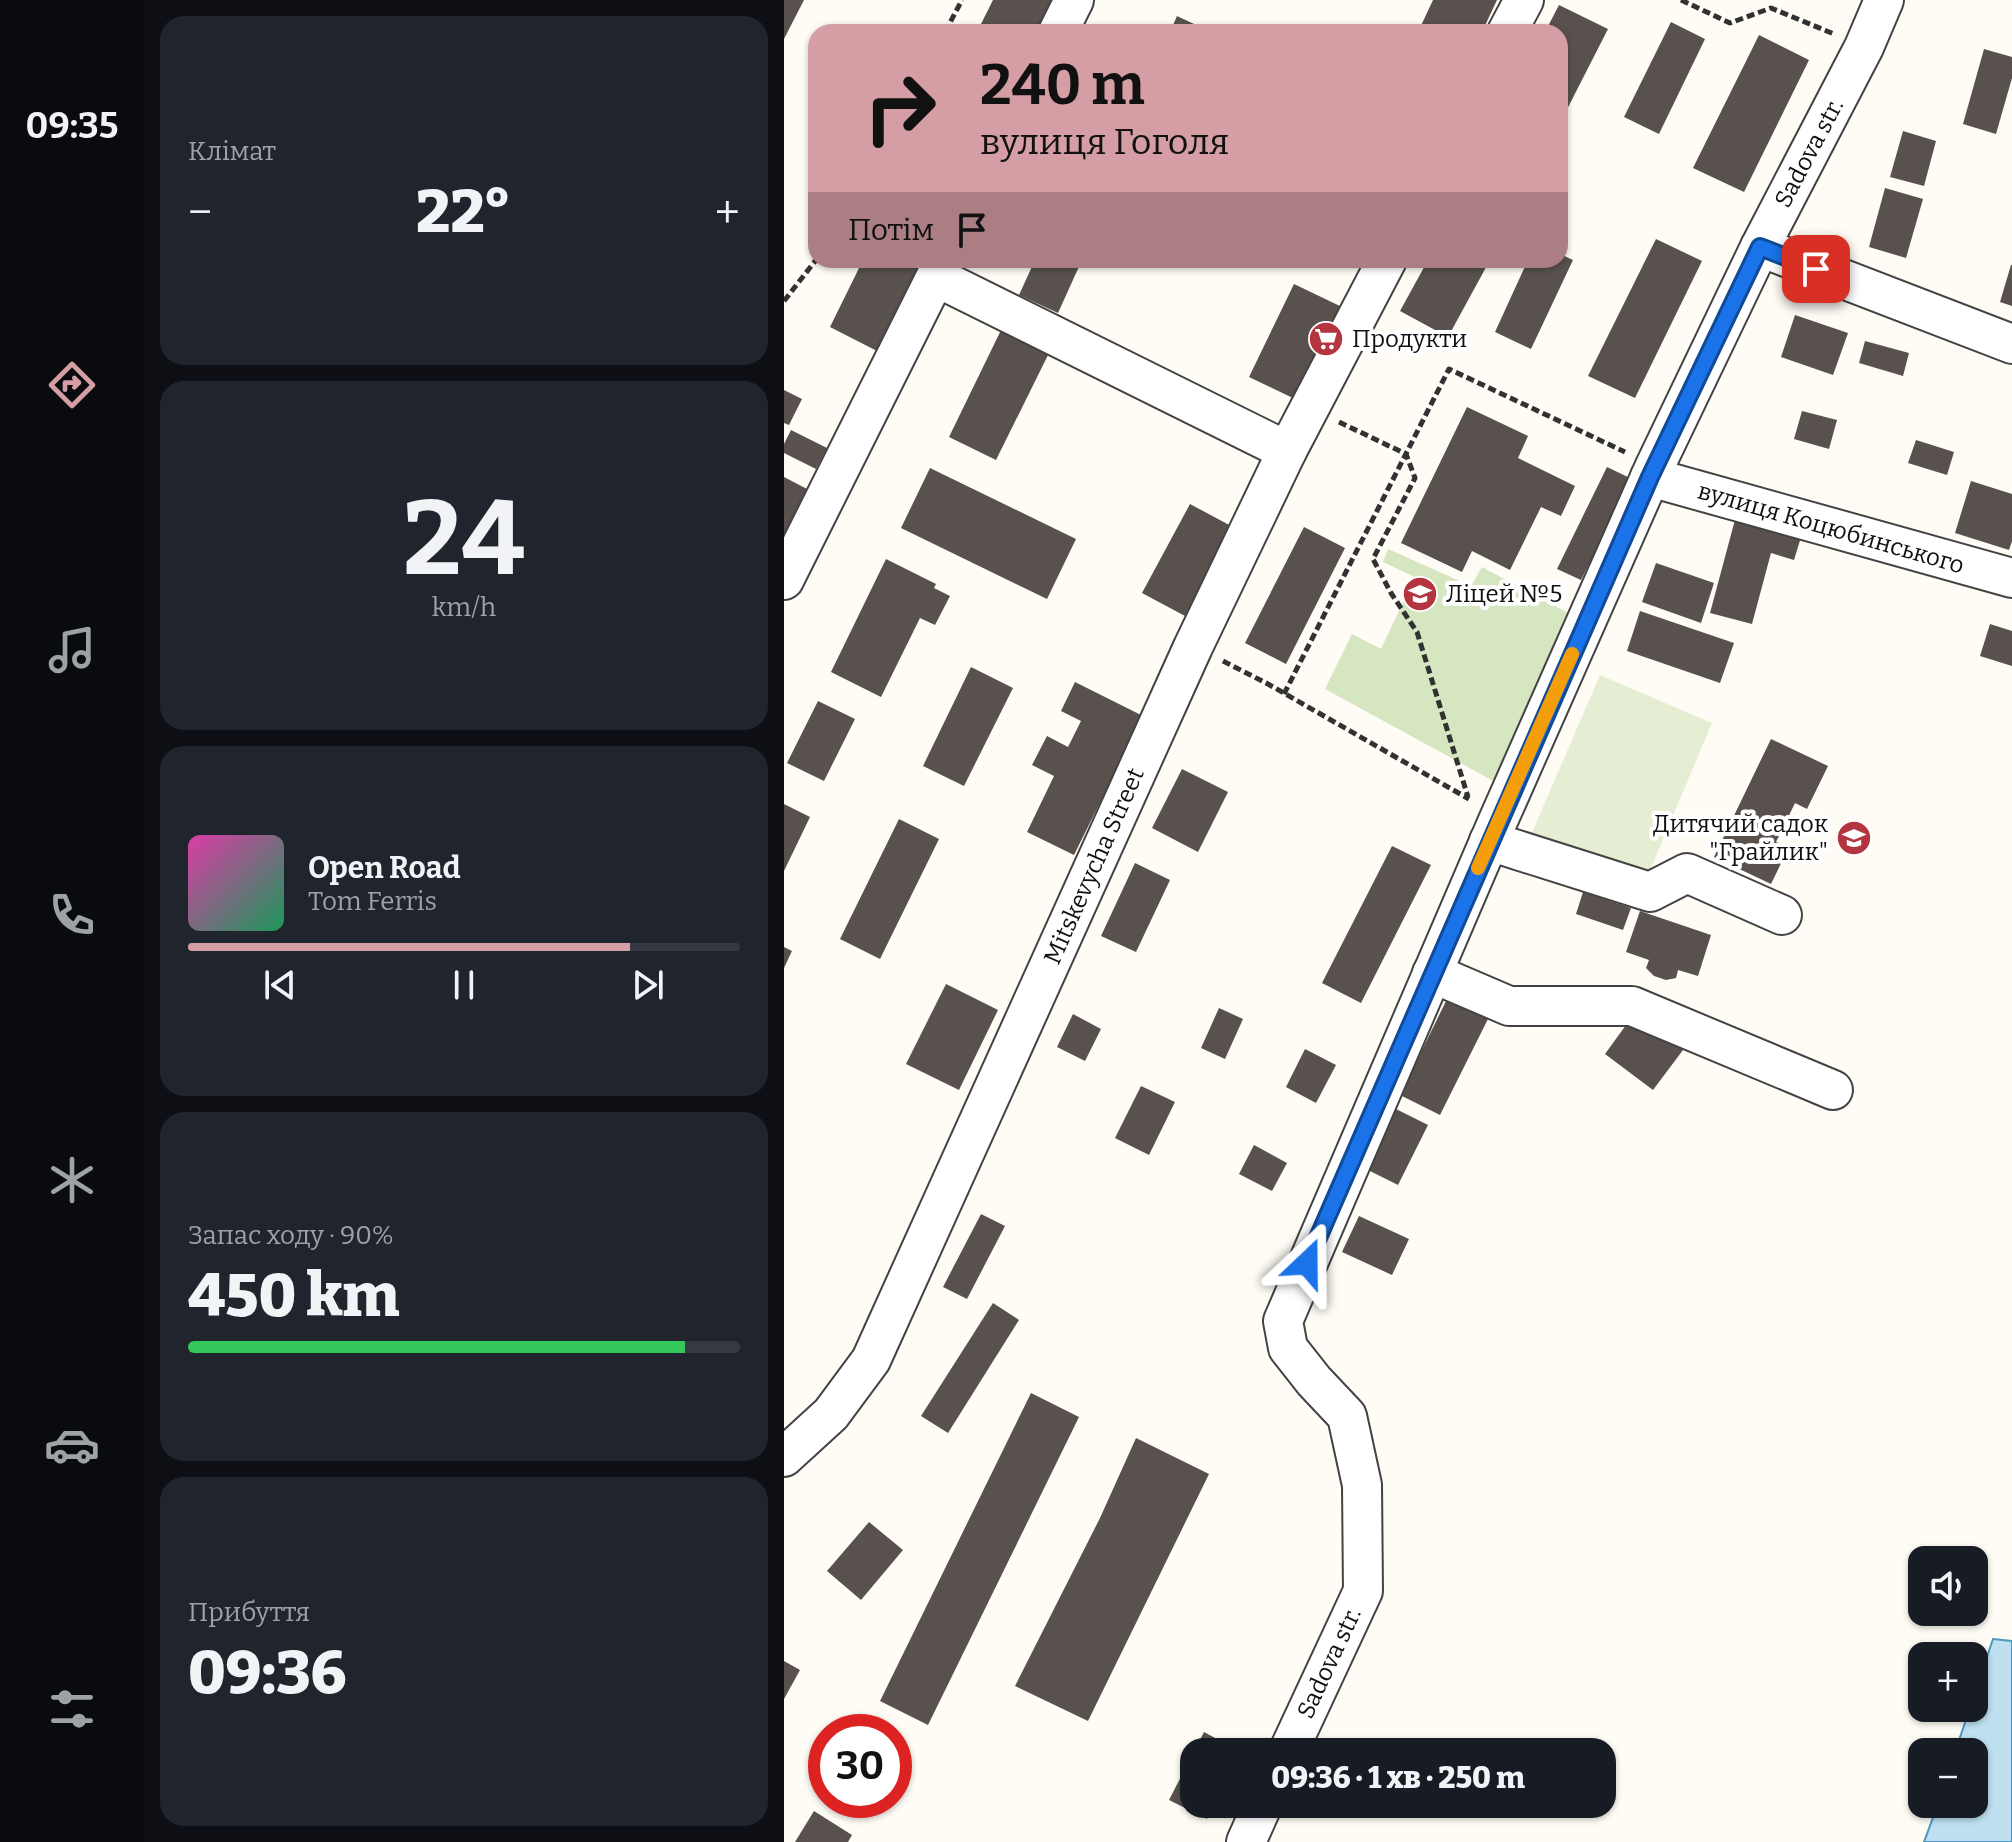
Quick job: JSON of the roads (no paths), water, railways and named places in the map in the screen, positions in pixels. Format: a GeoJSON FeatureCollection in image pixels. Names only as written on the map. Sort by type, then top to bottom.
{"type":"FeatureCollection","features":[{"type":"Feature","properties":{"kind":"street"},"geometry":{"type":"LineString","coordinates":[[1062,24],[1074,0]]}},
{"type":"Feature","properties":{"kind":"street"},"geometry":{"type":"LineString","coordinates":[[1511,24],[1524,0]]}},
{"type":"Feature","properties":{"kind":"street","name":"Sadova str."},"geometry":{"type":"LineString","coordinates":[[1295,1738],[1363,1591],[1363,1500],[1347,1416],[1288,1348],[1283,1321],[1652,472],[1760,247],[1864,47],[1884,0]]}},
{"type":"Feature","properties":{"kind":"street"},"geometry":{"type":"LineString","coordinates":[[1760,247],[2012,344]]}},
{"type":"Feature","properties":{"kind":"street"},"geometry":{"type":"LineString","coordinates":[[784,580],[940,268],[1287,451]]}},
{"type":"Feature","properties":{"kind":"street","name":"Mitskevycha Street"},"geometry":{"type":"LineString","coordinates":[[784,1457],[831,1414],[871,1360],[1193,647],[1287,451],[1383,268]]}},
{"type":"Feature","properties":{"kind":"street","name":"вулиця Коцюбинського"},"geometry":{"type":"LineString","coordinates":[[1652,472],[2012,578]]}},
{"type":"Feature","properties":{"kind":"street"},"geometry":{"type":"LineString","coordinates":[[1493,832],[1650,892],[1687,873],[1782,915]]}},
{"type":"Feature","properties":{"kind":"street"},"geometry":{"type":"LineString","coordinates":[[1432,973],[1509,1006],[1632,1006],[1833,1090]]}},
{"type":"Feature","properties":{"kind":"street"},"geometry":{"type":"LineString","coordinates":[[1246,1842],[1257,1818]]}},
{"type":"Feature","properties":{"kind":"water"},"geometry":{"type":"Polygon","coordinates":[[[1993,1639],[2012,1641],[2012,1842],[1924,1842],[1933,1818],[1988,1818],[1988,1738],[1960,1738],[1965,1722],[1988,1722],[1988,1654],[1993,1639]]]}},
{"type":"Feature","properties":{"kind":"place","name":"Продукти"},"geometry":{"type":"Point","coordinates":[1326,339]}},
{"type":"Feature","properties":{"kind":"place","name":"Ліцей №5"},"geometry":{"type":"Point","coordinates":[1420,594]}},
{"type":"Feature","properties":{"kind":"place","name":"Дитячий садок \"Грайлик\""},"geometry":{"type":"Point","coordinates":[1854,838]}}]}
